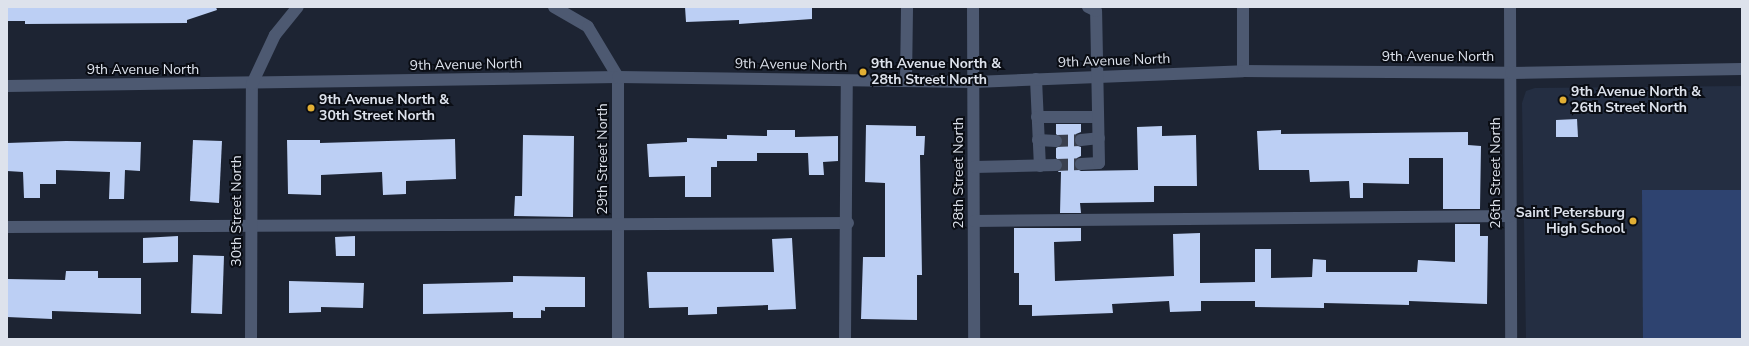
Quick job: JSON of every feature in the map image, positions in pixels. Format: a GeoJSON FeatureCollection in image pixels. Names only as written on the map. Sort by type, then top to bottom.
{"type":"FeatureCollection","features":[{"type":"Feature","properties":{"kind":"street"},"geometry":{"type":"LineString","coordinates":[[252,84],[275,35],[298,7]]}},
{"type":"Feature","properties":{"kind":"street"},"geometry":{"type":"LineString","coordinates":[[554,7],[588,27],[618,77]]}},
{"type":"Feature","properties":{"kind":"street"},"geometry":{"type":"LineString","coordinates":[[906,81],[907,7]]}},
{"type":"Feature","properties":{"kind":"street","name":"28th Street North"},"geometry":{"type":"LineString","coordinates":[[973,7],[974,339]]}},
{"type":"Feature","properties":{"kind":"street"},"geometry":{"type":"LineString","coordinates":[[1081,164],[1100,163],[1096,77],[1096,11],[1088,7]]}},
{"type":"Feature","properties":{"kind":"street"},"geometry":{"type":"LineString","coordinates":[[1243,7],[1243,71]]}},
{"type":"Feature","properties":{"kind":"street","name":"26th Street North"},"geometry":{"type":"LineString","coordinates":[[1510,7],[1511,339]]}},
{"type":"Feature","properties":{"kind":"street","name":"9th Avenue North"},"geometry":{"type":"LineString","coordinates":[[7,86],[252,84],[618,77],[974,82],[1243,71],[1511,73],[1742,69]]}},
{"type":"Feature","properties":{"kind":"street","name":"29th Street North"},"geometry":{"type":"LineString","coordinates":[[618,77],[618,339]]}},
{"type":"Feature","properties":{"kind":"street"},"geometry":{"type":"LineString","coordinates":[[1036,79],[1040,166]]}},
{"type":"Feature","properties":{"kind":"street"},"geometry":{"type":"LineString","coordinates":[[845,339],[848,223],[847,81]]}},
{"type":"Feature","properties":{"kind":"street","name":"30th Street North"},"geometry":{"type":"LineString","coordinates":[[251,339],[252,84]]}},
{"type":"Feature","properties":{"kind":"street"},"geometry":{"type":"LineString","coordinates":[[1037,117],[1098,117]]}},
{"type":"Feature","properties":{"kind":"street"},"geometry":{"type":"LineString","coordinates":[[1081,140],[1099,138]]}},
{"type":"Feature","properties":{"kind":"street"},"geometry":{"type":"LineString","coordinates":[[1038,140],[1056,141]]}},
{"type":"Feature","properties":{"kind":"street"},"geometry":{"type":"LineString","coordinates":[[974,168],[1056,165]]}},
{"type":"Feature","properties":{"kind":"street"},"geometry":{"type":"LineString","coordinates":[[974,221],[1511,216]]}},
{"type":"Feature","properties":{"kind":"street"},"geometry":{"type":"LineString","coordinates":[[7,227],[848,223]]}},
{"type":"Feature","properties":{"kind":"shaded area","name":"Saint Petersburg High School"},"geometry":{"type":"Polygon","coordinates":[[[1742,86],[1742,339],[1526,339],[1522,103],[1526,91],[1535,88],[1742,86]]]}},
{"type":"Feature","properties":{"kind":"shaded area"},"geometry":{"type":"Polygon","coordinates":[[[1642,190],[1742,190],[1742,339],[1643,339],[1642,190]]]}},
{"type":"Feature","properties":{"kind":"building"},"geometry":{"type":"Polygon","coordinates":[[[7,7],[216,7],[217,10],[187,20],[187,23],[25,24],[25,21],[7,21],[7,7]]]}},
{"type":"Feature","properties":{"kind":"building"},"geometry":{"type":"Polygon","coordinates":[[[685,7],[812,7],[812,19],[739,24],[739,20],[686,22],[685,7]]]}},
{"type":"Feature","properties":{"kind":"building"},"geometry":{"type":"Polygon","coordinates":[[[1577,119],[1578,137],[1556,137],[1556,120],[1577,119]]]}},
{"type":"Feature","properties":{"kind":"building"},"geometry":{"type":"Polygon","coordinates":[[[1056,124],[1081,124],[1081,132],[1076,134],[1074,140],[1075,145],[1081,147],[1081,156],[1077,158],[1074,164],[1075,168],[1081,171],[1138,170],[1137,127],[1162,126],[1162,136],[1196,135],[1197,186],[1154,186],[1154,202],[1080,203],[1081,213],[1060,213],[1061,172],[1058,172],[1063,164],[1056,158],[1056,148],[1062,145],[1063,141],[1056,134],[1056,124]]]}},
{"type":"Feature","properties":{"kind":"building"},"geometry":{"type":"Polygon","coordinates":[[[866,125],[916,126],[916,136],[925,136],[924,155],[920,155],[922,275],[917,275],[917,320],[861,319],[863,257],[885,257],[885,183],[865,182],[866,125]]]}},
{"type":"Feature","properties":{"kind":"building"},"geometry":{"type":"Polygon","coordinates":[[[767,130],[795,130],[795,137],[838,136],[838,161],[823,162],[824,175],[809,175],[808,153],[757,153],[757,161],[717,161],[717,167],[711,167],[711,197],[685,197],[685,176],[649,177],[647,144],[687,142],[687,138],[727,139],[727,135],[767,136],[767,130]]]}},
{"type":"Feature","properties":{"kind":"building"},"geometry":{"type":"Polygon","coordinates":[[[1281,130],[1281,134],[1468,132],[1468,145],[1481,146],[1480,209],[1443,209],[1443,158],[1409,158],[1409,184],[1363,183],[1363,198],[1350,198],[1349,181],[1310,182],[1309,170],[1259,170],[1257,131],[1281,130]]]}},
{"type":"Feature","properties":{"kind":"building"},"geometry":{"type":"Polygon","coordinates":[[[523,135],[574,136],[573,217],[514,216],[515,196],[522,196],[523,135]]]}},
{"type":"Feature","properties":{"kind":"building"},"geometry":{"type":"Polygon","coordinates":[[[455,139],[456,179],[406,181],[406,194],[383,195],[382,172],[321,175],[321,195],[288,194],[287,140],[320,140],[320,143],[455,139]]]}},
{"type":"Feature","properties":{"kind":"building"},"geometry":{"type":"Polygon","coordinates":[[[193,140],[222,141],[219,203],[190,201],[193,140]]]}},
{"type":"Feature","properties":{"kind":"building"},"geometry":{"type":"Polygon","coordinates":[[[66,141],[141,142],[140,171],[125,170],[124,199],[109,199],[110,172],[56,170],[56,184],[40,184],[40,198],[24,198],[23,172],[7,171],[7,143],[66,141]]]}},
{"type":"Feature","properties":{"kind":"building"},"geometry":{"type":"Polygon","coordinates":[[[1455,224],[1480,224],[1480,236],[1488,236],[1487,304],[1409,301],[1409,305],[1324,303],[1324,308],[1255,307],[1255,301],[1201,301],[1201,311],[1170,312],[1169,301],[1112,304],[1113,313],[1032,316],[1032,305],[1019,305],[1019,273],[1014,273],[1014,228],[1081,228],[1081,241],[1054,242],[1055,281],[1174,276],[1173,234],[1200,233],[1200,283],[1255,282],[1255,249],[1271,249],[1271,278],[1312,277],[1313,259],[1326,260],[1326,272],[1417,272],[1418,260],[1455,262],[1455,224]]]}},
{"type":"Feature","properties":{"kind":"building"},"geometry":{"type":"Polygon","coordinates":[[[178,236],[178,262],[143,263],[143,238],[178,236]]]}},
{"type":"Feature","properties":{"kind":"building"},"geometry":{"type":"Polygon","coordinates":[[[355,236],[355,256],[336,256],[335,237],[355,236]]]}},
{"type":"Feature","properties":{"kind":"building"},"geometry":{"type":"Polygon","coordinates":[[[792,238],[796,309],[768,310],[768,305],[717,307],[717,314],[688,315],[688,307],[649,308],[647,272],[774,272],[772,239],[792,238]]]}},
{"type":"Feature","properties":{"kind":"building"},"geometry":{"type":"Polygon","coordinates":[[[193,255],[224,256],[222,314],[191,313],[193,255]]]}},
{"type":"Feature","properties":{"kind":"building"},"geometry":{"type":"Polygon","coordinates":[[[66,271],[98,271],[98,278],[141,278],[141,314],[52,311],[52,319],[7,317],[7,279],[65,280],[66,271]]]}},
{"type":"Feature","properties":{"kind":"building"},"geometry":{"type":"Polygon","coordinates":[[[513,276],[585,277],[585,307],[545,307],[545,311],[541,310],[541,318],[513,318],[513,312],[423,314],[423,284],[513,282],[513,276]]]}},
{"type":"Feature","properties":{"kind":"building"},"geometry":{"type":"Polygon","coordinates":[[[289,281],[364,283],[363,308],[321,307],[321,312],[289,313],[289,281]]]}},
{"type":"Feature","properties":{"kind":"tunnel"},"geometry":{"type":"LineString","coordinates":[[1056,141],[1081,140]]}},
{"type":"Feature","properties":{"kind":"tunnel"},"geometry":{"type":"LineString","coordinates":[[1056,165],[1081,164]]}},
{"type":"Feature","properties":{"kind":"place","name":"9th Avenue North & 28th Street North"},"geometry":{"type":"Point","coordinates":[863,72]}},
{"type":"Feature","properties":{"kind":"place","name":"9th Avenue North & 26th Street North"},"geometry":{"type":"Point","coordinates":[1563,100]}},
{"type":"Feature","properties":{"kind":"place","name":"9th Avenue North & 30th Street North"},"geometry":{"type":"Point","coordinates":[311,108]}},
{"type":"Feature","properties":{"kind":"place","name":"Saint Petersburg High School"},"geometry":{"type":"Point","coordinates":[1633,221]}}]}
